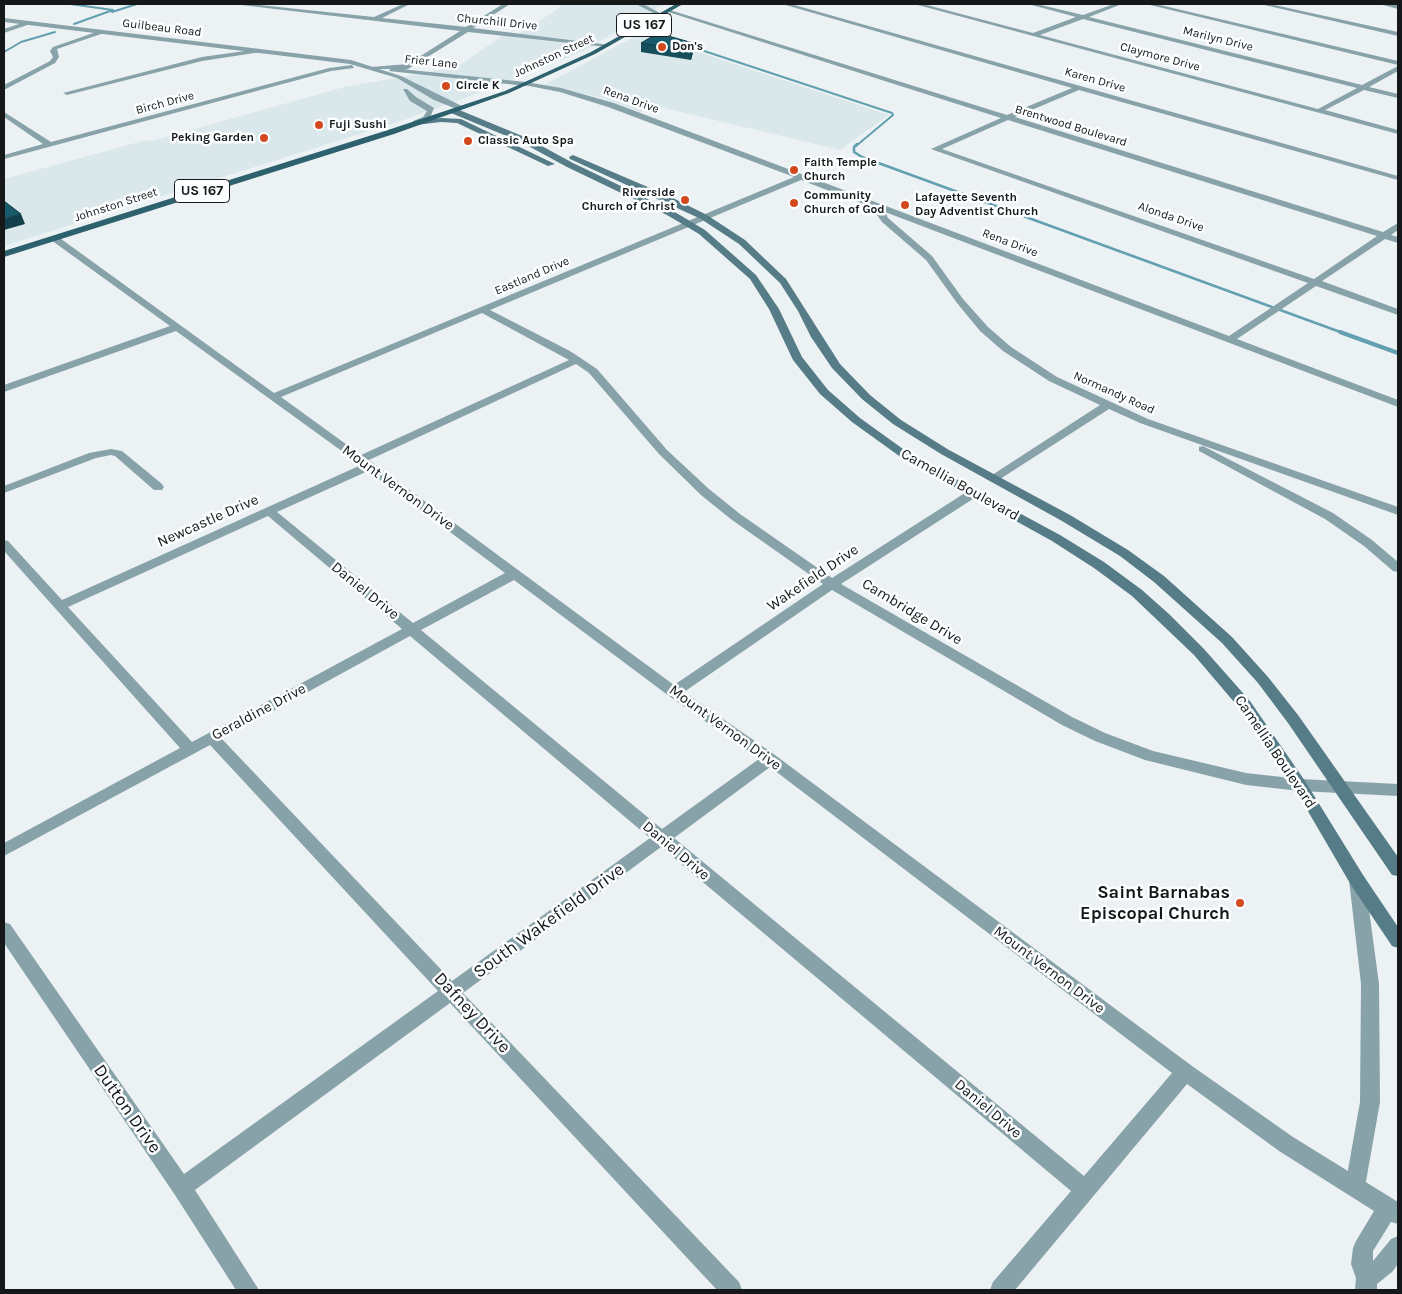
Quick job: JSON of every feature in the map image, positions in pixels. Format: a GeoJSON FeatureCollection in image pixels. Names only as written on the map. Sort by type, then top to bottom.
{"type":"FeatureCollection","features":[{"type":"Feature","properties":{"kind":"main road","name":"Johnston Street"},"geometry":{"type":"LineString","coordinates":[[4,254],[442,115],[526,84],[607,45],[680,4]]}},
{"type":"Feature","properties":{"kind":"main road","name":"Camellia Boulevard"},"geometry":{"type":"LineString","coordinates":[[458,109],[689,223],[726,251],[753,277],[774,309],[798,358],[824,392],[877,437],[972,494],[1056,538],[1099,565],[1164,617],[1226,682],[1300,785],[1357,880],[1398,941]]}},
{"type":"Feature","properties":{"kind":"main road","name":"Camellia Boulevard"},"geometry":{"type":"LineString","coordinates":[[458,109],[644,188],[704,217],[749,247],[783,281],[826,353],[866,397],[920,437],[1066,518],[1124,553],[1186,602],[1246,660],[1294,719],[1398,870]]}},
{"type":"Feature","properties":{"kind":"main road"},"geometry":{"type":"LineString","coordinates":[[442,115],[458,118],[548,159],[590,169],[624,184],[644,188]]}},
{"type":"Feature","properties":{"kind":"main road"},"geometry":{"type":"LineString","coordinates":[[416,123],[441,120],[458,121],[536,158],[600,180]]}},
{"type":"Feature","properties":{"kind":"street","name":"Churchill Drive"},"geometry":{"type":"LineString","coordinates":[[236,4],[607,45]]}},
{"type":"Feature","properties":{"kind":"street"},"geometry":{"type":"LineString","coordinates":[[295,10],[310,4]]}},
{"type":"Feature","properties":{"kind":"street"},"geometry":{"type":"LineString","coordinates":[[376,19],[407,4]]}},
{"type":"Feature","properties":{"kind":"street"},"geometry":{"type":"LineString","coordinates":[[398,70],[406,68],[507,4]]}},
{"type":"Feature","properties":{"kind":"street"},"geometry":{"type":"LineString","coordinates":[[639,4],[661,15]]}},
{"type":"Feature","properties":{"kind":"street","name":"Karen Drive"},"geometry":{"type":"LineString","coordinates":[[785,4],[1398,178]]}},
{"type":"Feature","properties":{"kind":"street","name":"Claymore Drive"},"geometry":{"type":"LineString","coordinates":[[917,4],[1398,132]]}},
{"type":"Feature","properties":{"kind":"street","name":"Marilyn Drive"},"geometry":{"type":"LineString","coordinates":[[1031,4],[1398,96]]}},
{"type":"Feature","properties":{"kind":"street"},"geometry":{"type":"LineString","coordinates":[[1033,35],[1119,4]]}},
{"type":"Feature","properties":{"kind":"street"},"geometry":{"type":"LineString","coordinates":[[1149,4],[1398,63]]}},
{"type":"Feature","properties":{"kind":"street"},"geometry":{"type":"LineString","coordinates":[[1263,4],[1398,34]]}},
{"type":"Feature","properties":{"kind":"street"},"geometry":{"type":"LineString","coordinates":[[1384,4],[1398,7]]}},
{"type":"Feature","properties":{"kind":"street","name":"Brentwood Boulevard"},"geometry":{"type":"LineString","coordinates":[[668,10],[1391,234],[1398,240]]}},
{"type":"Feature","properties":{"kind":"street","name":"Guilbeau Road"},"geometry":{"type":"LineString","coordinates":[[4,20],[334,59],[378,68],[405,80],[458,109]]}},
{"type":"Feature","properties":{"kind":"street"},"geometry":{"type":"LineString","coordinates":[[4,31],[28,24]]}},
{"type":"Feature","properties":{"kind":"street"},"geometry":{"type":"LineString","coordinates":[[4,88],[53,62],[56,57],[53,51],[55,48],[102,32]]}},
{"type":"Feature","properties":{"kind":"street"},"geometry":{"type":"LineString","coordinates":[[67,93],[202,60],[259,51]]}},
{"type":"Feature","properties":{"kind":"street","name":"Guilbeau Road"},"geometry":{"type":"LineString","coordinates":[[318,58],[332,66],[352,68],[383,78],[405,90],[458,109]]}},
{"type":"Feature","properties":{"kind":"street"},"geometry":{"type":"LineString","coordinates":[[378,68],[396,68],[412,63]]}},
{"type":"Feature","properties":{"kind":"street","name":"Frier Lane"},"geometry":{"type":"LineString","coordinates":[[332,66],[378,68],[526,84]]}},
{"type":"Feature","properties":{"kind":"street","name":"Birch Drive"},"geometry":{"type":"LineString","coordinates":[[4,157],[332,66]]}},
{"type":"Feature","properties":{"kind":"street"},"geometry":{"type":"LineString","coordinates":[[1319,111],[1398,68]]}},
{"type":"Feature","properties":{"kind":"street","name":"Rena Drive"},"geometry":{"type":"LineString","coordinates":[[526,84],[598,100],[1398,404]]}},
{"type":"Feature","properties":{"kind":"street"},"geometry":{"type":"LineString","coordinates":[[1009,117],[1080,87]]}},
{"type":"Feature","properties":{"kind":"street"},"geometry":{"type":"LineString","coordinates":[[405,90],[413,99],[432,110],[426,118],[416,123]]}},
{"type":"Feature","properties":{"kind":"street"},"geometry":{"type":"LineString","coordinates":[[4,115],[50,145]]}},
{"type":"Feature","properties":{"kind":"street","name":"Alonda Drive"},"geometry":{"type":"LineString","coordinates":[[1009,117],[935,149],[1398,312]]}},
{"type":"Feature","properties":{"kind":"street","name":"Eastland Drive"},"geometry":{"type":"LineString","coordinates":[[273,397],[801,177]]}},
{"type":"Feature","properties":{"kind":"street","name":"Normandy Road"},"geometry":{"type":"LineString","coordinates":[[880,208],[881,215],[885,220],[929,258],[971,315],[995,340],[1053,379],[1155,426],[1310,478],[1398,511]]}},
{"type":"Feature","properties":{"kind":"street"},"geometry":{"type":"LineString","coordinates":[[1230,340],[1391,234],[1398,226]]}},
{"type":"Feature","properties":{"kind":"street","name":"Mount Vernon Drive"},"geometry":{"type":"LineString","coordinates":[[54,238],[364,463],[674,692],[770,759],[1185,1072],[1286,1144],[1393,1211]]}},
{"type":"Feature","properties":{"kind":"street","name":"Cambridge Drive"},"geometry":{"type":"LineString","coordinates":[[483,310],[577,360],[600,378],[664,452],[705,492],[736,517],[832,584],[1028,700],[1100,737],[1150,756],[1194,767],[1246,779],[1300,785],[1398,790]]}},
{"type":"Feature","properties":{"kind":"street"},"geometry":{"type":"LineString","coordinates":[[4,389],[177,327]]}},
{"type":"Feature","properties":{"kind":"street","name":"Newcastle Drive"},"geometry":{"type":"LineString","coordinates":[[61,605],[269,511],[577,360]]}},
{"type":"Feature","properties":{"kind":"street"},"geometry":{"type":"LineString","coordinates":[[993,478],[1107,405]]}},
{"type":"Feature","properties":{"kind":"street"},"geometry":{"type":"LineString","coordinates":[[1155,426],[1329,516],[1368,542],[1398,568]]}},
{"type":"Feature","properties":{"kind":"street"},"geometry":{"type":"LineString","coordinates":[[4,490],[93,455],[111,452],[118,453],[158,487]]}},
{"type":"Feature","properties":{"kind":"street","name":"Wakefield Drive"},"geometry":{"type":"LineString","coordinates":[[674,692],[832,584],[972,494]]}},
{"type":"Feature","properties":{"kind":"street","name":"Daniel Drive"},"geometry":{"type":"LineString","coordinates":[[269,511],[1084,1189]]}},
{"type":"Feature","properties":{"kind":"street"},"geometry":{"type":"LineString","coordinates":[[4,544],[190,749]]}},
{"type":"Feature","properties":{"kind":"street","name":"Geraldine Drive"},"geometry":{"type":"LineString","coordinates":[[4,850],[514,574]]}},
{"type":"Feature","properties":{"kind":"street","name":"Dafney Drive"},"geometry":{"type":"LineString","coordinates":[[211,737],[731,1290]]}},
{"type":"Feature","properties":{"kind":"street","name":"South Wakefield Drive"},"geometry":{"type":"LineString","coordinates":[[182,1188],[770,759]]}},
{"type":"Feature","properties":{"kind":"street"},"geometry":{"type":"LineString","coordinates":[[1355,1187],[1370,1102],[1370,984],[1357,880]]}},
{"type":"Feature","properties":{"kind":"street","name":"Dutton Drive"},"geometry":{"type":"LineString","coordinates":[[4,929],[182,1188],[248,1290]]}},
{"type":"Feature","properties":{"kind":"street"},"geometry":{"type":"LineString","coordinates":[[1001,1290],[1084,1189],[1185,1072]]}},
{"type":"Feature","properties":{"kind":"street"},"geometry":{"type":"LineString","coordinates":[[1367,1284],[1362,1264],[1363,1248],[1393,1211]]}},
{"type":"Feature","properties":{"kind":"street"},"geometry":{"type":"LineString","coordinates":[[1367,1284],[1385,1265],[1398,1246]]}},
{"type":"Feature","properties":{"kind":"shaded area"},"geometry":{"type":"Polygon","coordinates":[[[558,4],[664,4],[583,51],[492,88],[404,120],[4,246],[4,179],[146,140],[152,141],[344,87],[457,67],[508,32],[519,34],[562,6],[558,4]]]}},
{"type":"Feature","properties":{"kind":"shaded area"},"geometry":{"type":"Polygon","coordinates":[[[641,33],[889,115],[840,150],[652,105],[640,112],[603,98],[544,85],[641,33]]]}},
{"type":"Feature","properties":{"kind":"building"},"geometry":{"type":"Polygon","coordinates":[[[658,33],[693,43],[691,51],[641,43],[658,33]]]}},
{"type":"Feature","properties":{"kind":"building"},"geometry":{"type":"Polygon","coordinates":[[[4,201],[21,214],[4,219],[4,201]]]}},
{"type":"Feature","properties":{"kind":"waterway"},"geometry":{"type":"LineString","coordinates":[[70,4],[113,10],[74,24]]}},
{"type":"Feature","properties":{"kind":"waterway"},"geometry":{"type":"LineString","coordinates":[[112,12],[137,4]]}},
{"type":"Feature","properties":{"kind":"waterway"},"geometry":{"type":"LineString","coordinates":[[648,31],[660,36]]}},
{"type":"Feature","properties":{"kind":"waterway"},"geometry":{"type":"LineString","coordinates":[[4,52],[21,42],[55,32]]}},
{"type":"Feature","properties":{"kind":"waterway"},"geometry":{"type":"LineString","coordinates":[[689,46],[892,113],[893,115],[856,146]]}},
{"type":"Feature","properties":{"kind":"waterway"},"geometry":{"type":"LineString","coordinates":[[857,144],[854,147],[854,152],[862,157],[1343,333]]}},
{"type":"Feature","properties":{"kind":"waterway"},"geometry":{"type":"LineString","coordinates":[[1340,332],[1398,353]]}},
{"type":"Feature","properties":{"kind":"place","name":"Don's"},"geometry":{"type":"Point","coordinates":[662,47]}},
{"type":"Feature","properties":{"kind":"place","name":"Circle K"},"geometry":{"type":"Point","coordinates":[446,86]}},
{"type":"Feature","properties":{"kind":"place","name":"Fuji Sushi"},"geometry":{"type":"Point","coordinates":[319,125]}},
{"type":"Feature","properties":{"kind":"place","name":"Peking Garden"},"geometry":{"type":"Point","coordinates":[264,138]}},
{"type":"Feature","properties":{"kind":"place","name":"Classic Auto Spa"},"geometry":{"type":"Point","coordinates":[468,141]}},
{"type":"Feature","properties":{"kind":"place","name":"Faith Temple Church"},"geometry":{"type":"Point","coordinates":[794,170]}},
{"type":"Feature","properties":{"kind":"place","name":"Riverside Church of Christ"},"geometry":{"type":"Point","coordinates":[685,200]}},
{"type":"Feature","properties":{"kind":"place","name":"Community Church of God"},"geometry":{"type":"Point","coordinates":[794,203]}},
{"type":"Feature","properties":{"kind":"place","name":"Lafayette Seventh Day Adventist Church"},"geometry":{"type":"Point","coordinates":[905,205]}},
{"type":"Feature","properties":{"kind":"place","name":"Saint Barnabas Episcopal Church"},"geometry":{"type":"Point","coordinates":[1240,903]}}]}
